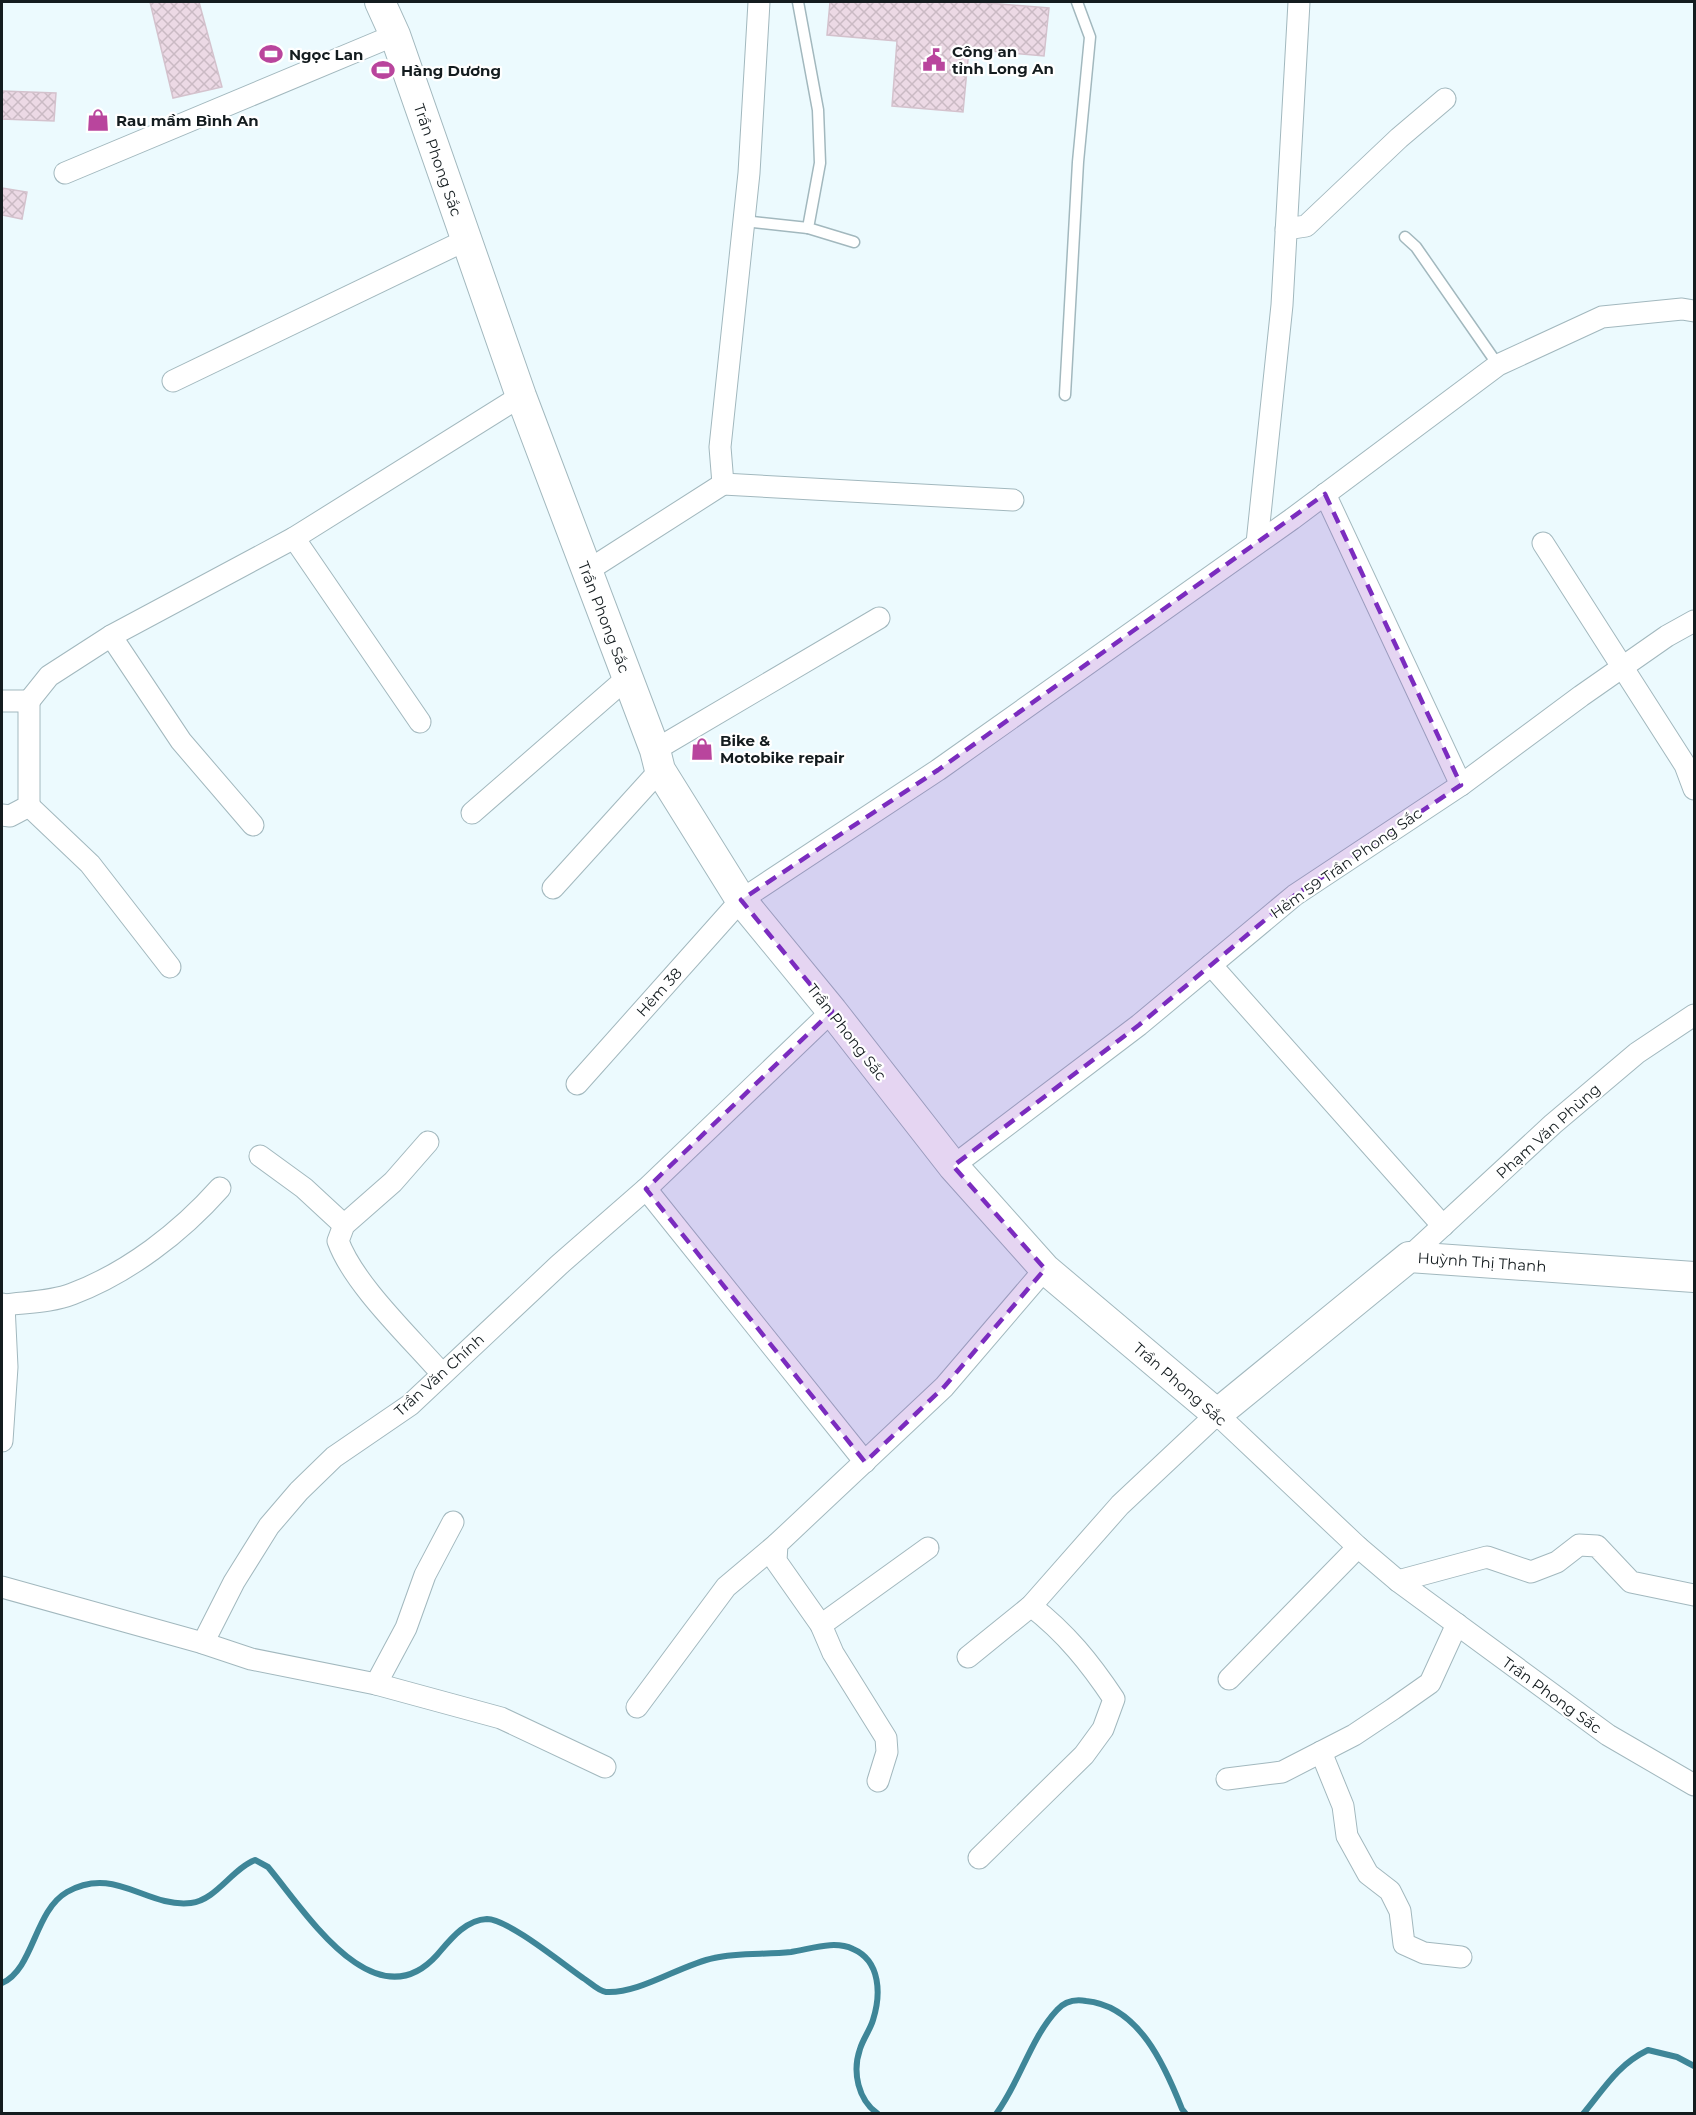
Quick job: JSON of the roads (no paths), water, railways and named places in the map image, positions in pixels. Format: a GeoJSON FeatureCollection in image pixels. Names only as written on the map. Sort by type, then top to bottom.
{"type":"FeatureCollection","features":[{"type":"Feature","properties":{"kind":"street","name":"Trần Phong Sắc"},"geometry":{"type":"LineString","coordinates":[[380,2],[395,35],[521,396],[657,760],[741,900],[832,1011],[953,1166],[1045,1269],[1217,1414],[1358,1548],[1398,1581],[1608,1735],[1695,1785]]}},
{"type":"Feature","properties":{"kind":"street"},"geometry":{"type":"LineString","coordinates":[[723,484],[720,447],[750,173],[759,2]]}},
{"type":"Feature","properties":{"kind":"street"},"geometry":{"type":"LineString","coordinates":[[1257,543],[1282,305],[1299,2]]}},
{"type":"Feature","properties":{"kind":"street"},"geometry":{"type":"LineString","coordinates":[[65,173],[395,35]]}},
{"type":"Feature","properties":{"kind":"street"},"geometry":{"type":"LineString","coordinates":[[1286,230],[1306,226],[1399,138],[1445,99]]}},
{"type":"Feature","properties":{"kind":"street"},"geometry":{"type":"LineString","coordinates":[[173,381],[466,240]]}},
{"type":"Feature","properties":{"kind":"street","name":"Hẻm 38"},"geometry":{"type":"LineString","coordinates":[[577,1084],[741,900],[938,770],[1325,494],[1498,365],[1602,317],[1682,309],[1695,311]]}},
{"type":"Feature","properties":{"kind":"street"},"geometry":{"type":"LineString","coordinates":[[170,967],[90,864],[29,806],[29,701],[49,676],[111,636],[294,538],[521,396]]}},
{"type":"Feature","properties":{"kind":"street"},"geometry":{"type":"LineString","coordinates":[[587,571],[723,484],[1013,500]]}},
{"type":"Feature","properties":{"kind":"street"},"geometry":{"type":"LineString","coordinates":[[1325,494],[1461,785]]}},
{"type":"Feature","properties":{"kind":"street"},"geometry":{"type":"LineString","coordinates":[[294,538],[420,722]]}},
{"type":"Feature","properties":{"kind":"street"},"geometry":{"type":"LineString","coordinates":[[1543,543],[1685,765],[1695,789]]}},
{"type":"Feature","properties":{"kind":"street"},"geometry":{"type":"LineString","coordinates":[[553,888],[657,760],[879,618]]}},
{"type":"Feature","properties":{"kind":"street","name":"Hẻm 59 Trần Phong Sắc"},"geometry":{"type":"LineString","coordinates":[[953,1166],[1139,1025],[1295,895],[1461,785],[1623,667],[1695,621]]}},
{"type":"Feature","properties":{"kind":"street"},"geometry":{"type":"LineString","coordinates":[[111,636],[181,741],[254,825]]}},
{"type":"Feature","properties":{"kind":"street"},"geometry":{"type":"LineString","coordinates":[[472,813],[627,678]]}},
{"type":"Feature","properties":{"kind":"street"},"geometry":{"type":"LineString","coordinates":[[2,701],[29,701]]}},
{"type":"Feature","properties":{"kind":"street"},"geometry":{"type":"LineString","coordinates":[[2,815],[10,816],[29,806]]}},
{"type":"Feature","properties":{"kind":"street"},"geometry":{"type":"LineString","coordinates":[[1211,965],[1443,1226]]}},
{"type":"Feature","properties":{"kind":"street","name":"Trần Văn Chính"},"geometry":{"type":"LineString","coordinates":[[203,1643],[234,1582],[257,1545],[299,1491],[334,1457],[410,1405],[646,1189],[832,1011]]}},
{"type":"Feature","properties":{"kind":"street","name":"Phạm Văn Phùng"},"geometry":{"type":"LineString","coordinates":[[1409,1257],[1587,1095],[1637,1053],[1695,1015]]}},
{"type":"Feature","properties":{"kind":"street"},"geometry":{"type":"LineString","coordinates":[[428,1142],[393,1182],[344,1225],[338,1241],[343,1256],[371,1293],[442,1374]]}},
{"type":"Feature","properties":{"kind":"street"},"geometry":{"type":"LineString","coordinates":[[260,1156],[304,1188],[344,1225]]}},
{"type":"Feature","properties":{"kind":"street"},"geometry":{"type":"LineString","coordinates":[[2,1441],[7,1367],[3,1305],[71,1295],[129,1266],[198,1213],[220,1188]]}},
{"type":"Feature","properties":{"kind":"street"},"geometry":{"type":"LineString","coordinates":[[646,1189],[865,1462]]}},
{"type":"Feature","properties":{"kind":"street","name":"Huỳnh Thị Thanh"},"geometry":{"type":"LineString","coordinates":[[1217,1414],[1409,1257],[1695,1277]]}},
{"type":"Feature","properties":{"kind":"street"},"geometry":{"type":"LineString","coordinates":[[637,1707],[726,1587],[777,1544],[944,1387],[1045,1269]]}},
{"type":"Feature","properties":{"kind":"street"},"geometry":{"type":"LineString","coordinates":[[968,1657],[1032,1606],[1120,1505],[1217,1414]]}},
{"type":"Feature","properties":{"kind":"street"},"geometry":{"type":"LineString","coordinates":[[376,1684],[406,1628],[425,1575],[453,1522]]}},
{"type":"Feature","properties":{"kind":"street"},"geometry":{"type":"LineString","coordinates":[[777,1544],[776,1561],[822,1624],[833,1653],[886,1738],[887,1752],[878,1780]]}},
{"type":"Feature","properties":{"kind":"street"},"geometry":{"type":"LineString","coordinates":[[1398,1581],[1487,1557],[1532,1572],[1557,1562],[1579,1545],[1597,1546],[1631,1582],[1695,1595]]}},
{"type":"Feature","properties":{"kind":"street"},"geometry":{"type":"LineString","coordinates":[[822,1624],[927,1548]]}},
{"type":"Feature","properties":{"kind":"street"},"geometry":{"type":"LineString","coordinates":[[1228,1679],[1358,1548]]}},
{"type":"Feature","properties":{"kind":"street"},"geometry":{"type":"LineString","coordinates":[[2,1587],[203,1643],[251,1659],[376,1684],[501,1718],[605,1767]]}},
{"type":"Feature","properties":{"kind":"street"},"geometry":{"type":"LineString","coordinates":[[979,1858],[1084,1755],[1103,1729],[1114,1699],[1085,1657],[1057,1626],[1032,1606]]}},
{"type":"Feature","properties":{"kind":"street"},"geometry":{"type":"LineString","coordinates":[[1227,1779],[1282,1772],[1354,1735],[1430,1683],[1457,1624]]}},
{"type":"Feature","properties":{"kind":"street"},"geometry":{"type":"LineString","coordinates":[[1321,1752],[1343,1806],[1347,1836],[1368,1874],[1390,1891],[1400,1911],[1404,1944],[1424,1953],[1461,1957]]}},
{"type":"Feature","properties":{"kind":"lane"},"geometry":{"type":"LineString","coordinates":[[798,2],[818,110],[820,152],[808,228]]}},
{"type":"Feature","properties":{"kind":"lane"},"geometry":{"type":"LineString","coordinates":[[1065,395],[1078,162],[1090,37],[1077,2]]}},
{"type":"Feature","properties":{"kind":"lane"},"geometry":{"type":"LineString","coordinates":[[744,221],[808,228],[854,242]]}},
{"type":"Feature","properties":{"kind":"lane"},"geometry":{"type":"LineString","coordinates":[[1405,237],[1416,247],[1498,365]]}},
{"type":"Feature","properties":{"kind":"waterway"},"geometry":{"type":"LineString","coordinates":[[2,1983],[13,1976],[21,1966],[47,1912],[67,1892],[84,1885],[100,1883],[130,1889],[159,1900],[191,1903],[208,1896],[255,1860],[268,1867],[321,1932],[343,1953],[366,1969],[390,1977],[413,1973],[437,1955],[465,1927],[487,1919],[508,1926],[522,1934],[597,1988],[606,1992],[632,1989],[714,1958],[791,1952],[822,1946],[846,1946],[862,1954],[869,1962],[874,1970],[878,1990],[876,2010],[860,2049],[857,2067],[861,2093],[878,2114]]}},
{"type":"Feature","properties":{"kind":"waterway"},"geometry":{"type":"LineString","coordinates":[[996,2114],[1048,2021],[1063,2005],[1078,2000],[1105,2005],[1121,2014],[1135,2026],[1158,2057],[1186,2114]]}},
{"type":"Feature","properties":{"kind":"waterway"},"geometry":{"type":"LineString","coordinates":[[1583,2114],[1619,2070],[1648,2050],[1677,2057],[1694,2066]]}},
{"type":"Feature","properties":{"kind":"place","name":"Ngọc Lan"},"geometry":{"type":"Point","coordinates":[271,54]}},
{"type":"Feature","properties":{"kind":"place","name":"Công an tỉnh Long An"},"geometry":{"type":"Point","coordinates":[934,60]}},
{"type":"Feature","properties":{"kind":"place","name":"Hàng Dương"},"geometry":{"type":"Point","coordinates":[383,70]}},
{"type":"Feature","properties":{"kind":"place","name":"Rau mầm Bình An"},"geometry":{"type":"Point","coordinates":[98,120]}},
{"type":"Feature","properties":{"kind":"place","name":"Bike & Motobike repair"},"geometry":{"type":"Point","coordinates":[702,749]}}]}
